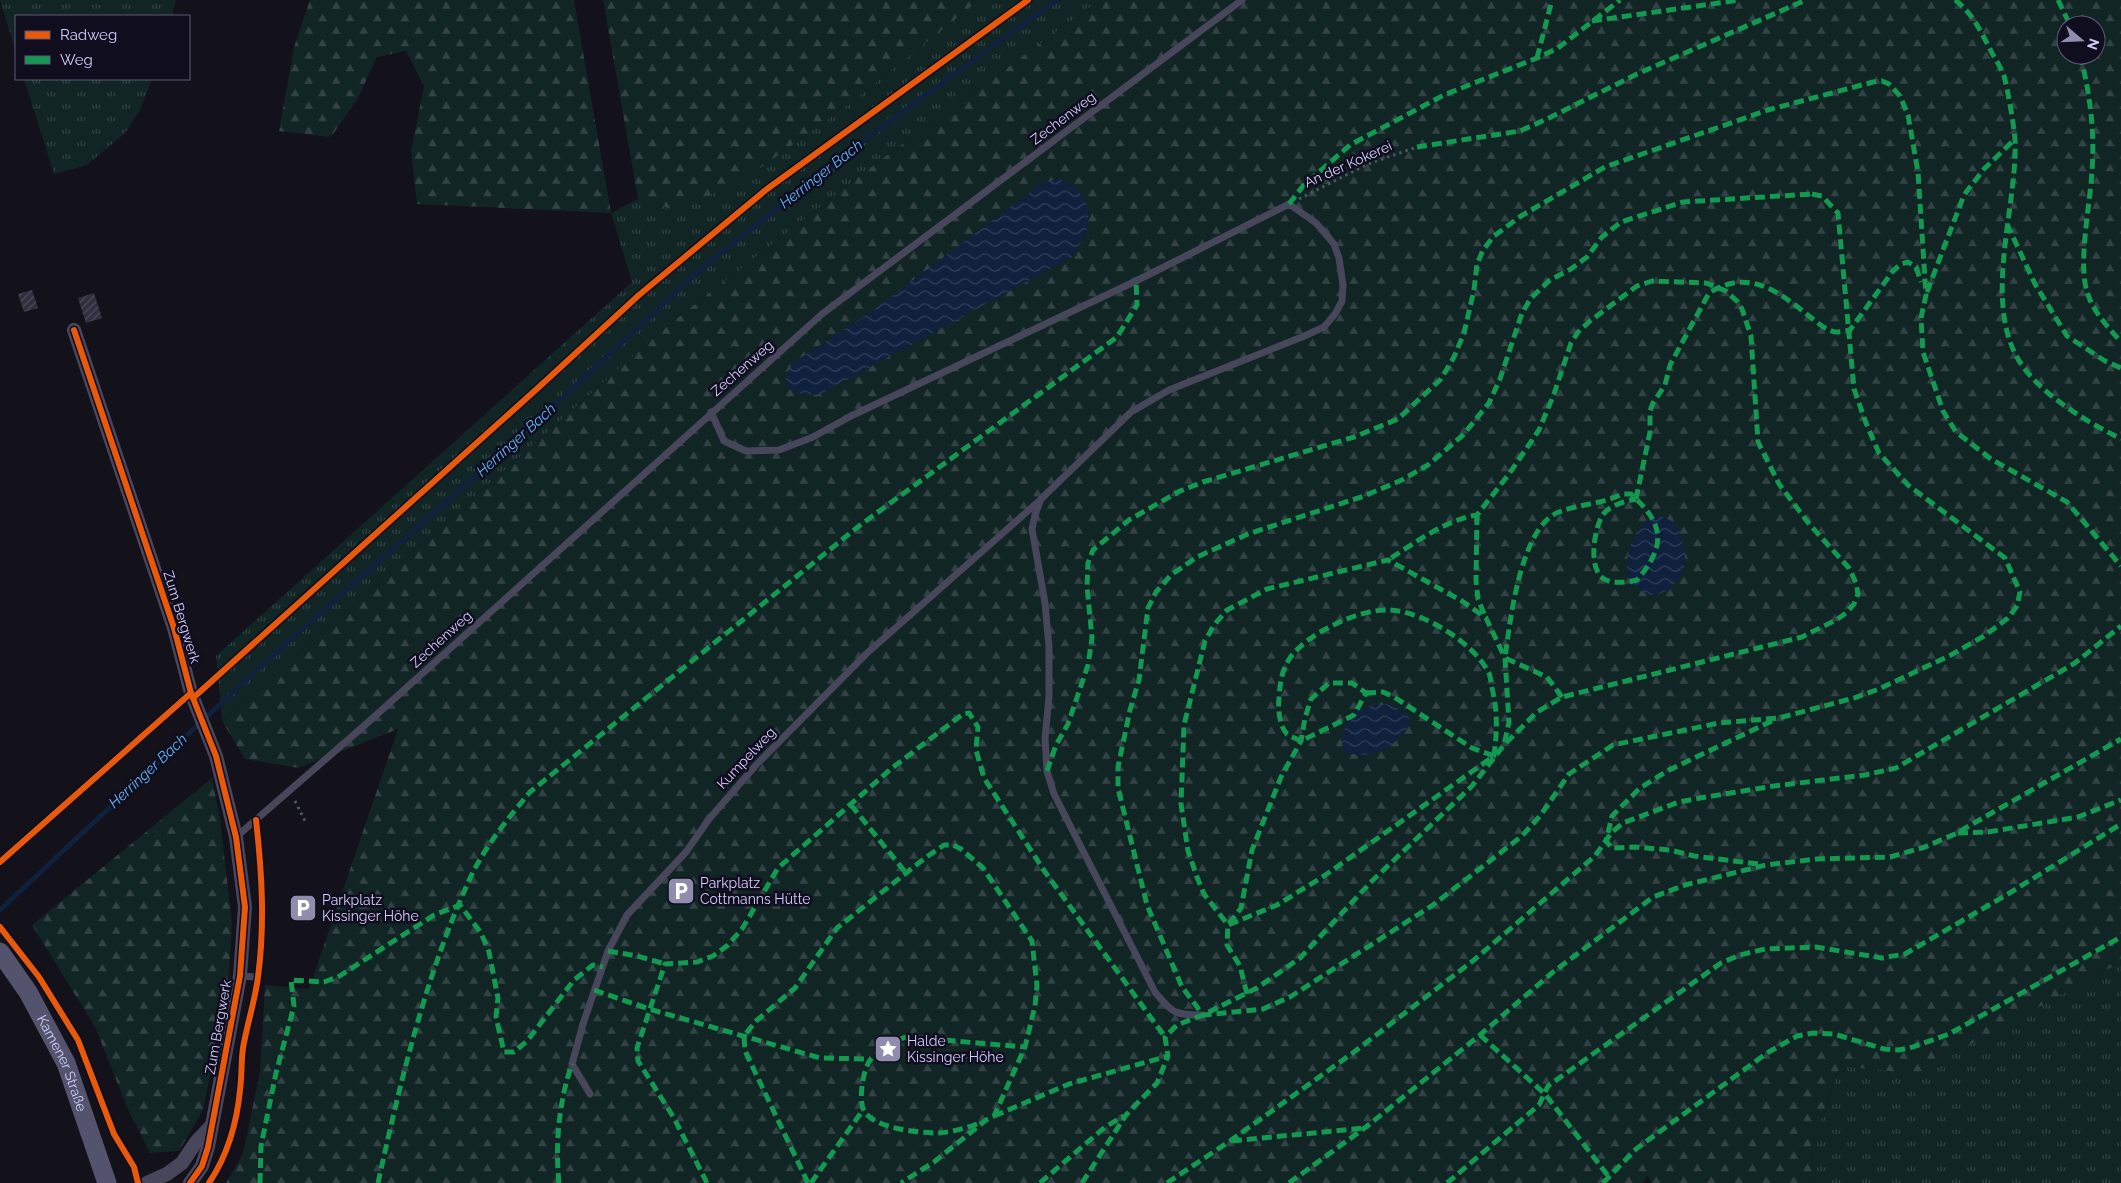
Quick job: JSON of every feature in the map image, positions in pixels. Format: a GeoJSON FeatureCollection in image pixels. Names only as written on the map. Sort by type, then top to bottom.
{"type":"FeatureCollection","features":[{"type":"Feature","properties":{"kind":"main road","name":"Kamener Straße"},"geometry":{"type":"LineString","coordinates":[[0,952],[28,992],[66,1063],[107,1183]]}},
{"type":"Feature","properties":{"kind":"street","name":"Zum Bergwerk"},"geometry":{"type":"LineString","coordinates":[[74,330],[174,628],[193,698],[216,756],[236,837],[245,907],[240,976],[226,1060],[208,1147],[202,1166],[191,1182]]}},
{"type":"Feature","properties":{"kind":"street","name":"Zum Bergwerk"},"geometry":{"type":"LineString","coordinates":[[147,1183],[167,1174],[182,1163],[196,1142],[211,1126]]}},
{"type":"Feature","properties":{"kind":"lane","name":"Zechenweg"},"geometry":{"type":"LineString","coordinates":[[236,837],[290,791],[822,314],[1242,0]]}},
{"type":"Feature","properties":{"kind":"lane"},"geometry":{"type":"LineString","coordinates":[[711,412],[724,441],[746,451],[779,450],[813,437],[860,412],[1136,281],[1289,204]]}},
{"type":"Feature","properties":{"kind":"lane","name":"Kumpelweg"},"geometry":{"type":"LineString","coordinates":[[590,1094],[572,1064],[591,998],[608,951],[627,915],[686,852],[709,819],[751,770],[866,654],[1041,499],[1131,412],[1177,386],[1302,338],[1324,327],[1336,314],[1342,301],[1343,285],[1339,258],[1334,244],[1316,223],[1289,204]]}},
{"type":"Feature","properties":{"kind":"lane"},"geometry":{"type":"LineString","coordinates":[[1041,499],[1032,529],[1045,603],[1049,647],[1049,697],[1044,738],[1047,771],[1054,794],[1155,992],[1176,1013],[1203,1015]]}},
{"type":"Feature","properties":{"kind":"lane"},"geometry":{"type":"LineString","coordinates":[[240,976],[258,978]]}},
{"type":"Feature","properties":{"kind":"path"},"geometry":{"type":"LineString","coordinates":[[290,791],[306,823]]}},
{"type":"Feature","properties":{"kind":"green space"},"geometry":{"type":"Polygon","coordinates":[[[0,0],[176,0],[172,15],[15,15],[15,50],[0,0]]]}},
{"type":"Feature","properties":{"kind":"green space"},"geometry":{"type":"Polygon","coordinates":[[[310,0],[574,0],[611,213],[417,204],[411,151],[424,86],[406,51],[377,57],[358,98],[331,137],[279,131],[294,47],[310,0]]]}},
{"type":"Feature","properties":{"kind":"green space"},"geometry":{"type":"Polygon","coordinates":[[[603,0],[979,0],[845,107],[745,179],[675,210],[638,199],[603,0]]]}},
{"type":"Feature","properties":{"kind":"green space"},"geometry":{"type":"Polygon","coordinates":[[[979,0],[1100,0],[875,164],[666,327],[222,721],[216,656],[632,282],[611,213],[638,199],[675,210],[845,107],[979,0]]]}},
{"type":"Feature","properties":{"kind":"green space"},"geometry":{"type":"Polygon","coordinates":[[[1100,0],[2121,0],[2121,962],[1916,1074],[1840,1066],[1811,1147],[1814,1183],[1651,1183],[1648,1176],[1643,1183],[226,1183],[243,1154],[260,1071],[265,985],[309,989],[398,729],[299,768],[245,759],[222,721],[666,327],[875,164],[1100,0]],[[1077,188],[872,311],[793,363],[878,361],[1072,257],[1087,232],[1089,208],[1077,188]]]}},
{"type":"Feature","properties":{"kind":"green space"},"geometry":{"type":"Polygon","coordinates":[[[24,80],[152,80],[140,110],[125,133],[87,165],[54,174],[24,80]]]}},
{"type":"Feature","properties":{"kind":"green space"},"geometry":{"type":"Polygon","coordinates":[[[212,778],[220,819],[232,923],[228,988],[203,1110],[179,1151],[150,1153],[127,1107],[95,1027],[32,925],[212,778]]]}},
{"type":"Feature","properties":{"kind":"green space"},"geometry":{"type":"Polygon","coordinates":[[[2121,962],[2121,1183],[1814,1183],[1811,1147],[1840,1066],[1916,1073],[2121,962]]]}},
{"type":"Feature","properties":{"kind":"water"},"geometry":{"type":"Polygon","coordinates":[[[1058,178],[1077,188],[1089,208],[1087,232],[1072,257],[819,395],[802,394],[790,389],[786,379],[793,363],[872,311],[1038,186],[1058,178]]]}},
{"type":"Feature","properties":{"kind":"water"},"geometry":{"type":"Polygon","coordinates":[[[1656,515],[1669,519],[1676,525],[1680,533],[1685,562],[1678,580],[1665,592],[1650,595],[1640,590],[1629,579],[1627,565],[1631,543],[1637,531],[1644,523],[1656,515]]]}},
{"type":"Feature","properties":{"kind":"water"},"geometry":{"type":"Polygon","coordinates":[[[1387,704],[1398,709],[1409,718],[1411,722],[1405,731],[1391,745],[1375,753],[1365,755],[1345,752],[1341,741],[1351,716],[1366,707],[1387,704]]]}},
{"type":"Feature","properties":{"kind":"building"},"geometry":{"type":"Polygon","coordinates":[[[32,290],[38,308],[24,312],[18,294],[32,290]]]}},
{"type":"Feature","properties":{"kind":"building"},"geometry":{"type":"Polygon","coordinates":[[[94,293],[102,318],[86,323],[78,298],[94,293]]]}},
{"type":"Feature","properties":{"kind":"waterway","name":"Herringer Bach"},"geometry":{"type":"LineString","coordinates":[[0,910],[261,666],[545,414],[702,268],[872,134],[1057,0]]}},
{"type":"Feature","properties":{"kind":"marked path"},"geometry":{"type":"LineString","coordinates":[[1537,58],[1552,0]]}},
{"type":"Feature","properties":{"kind":"marked path"},"geometry":{"type":"LineString","coordinates":[[1289,204],[1303,186],[1350,145],[1444,95],[1558,48],[1620,0]]}},
{"type":"Feature","properties":{"kind":"marked path"},"geometry":{"type":"LineString","coordinates":[[1592,21],[1740,0]]}},
{"type":"Feature","properties":{"kind":"marked path"},"geometry":{"type":"LineString","coordinates":[[1417,147],[1520,131],[1637,74],[1806,0]]}},
{"type":"Feature","properties":{"kind":"marked path"},"geometry":{"type":"LineString","coordinates":[[1955,0],[1972,17],[2000,67],[2004,76],[2011,108],[2015,140],[2014,168],[2002,292],[2005,322],[2013,349],[2028,373],[2048,393],[2084,418],[2121,439]]}},
{"type":"Feature","properties":{"kind":"marked path"},"geometry":{"type":"LineString","coordinates":[[2058,0],[2065,15]]}},
{"type":"Feature","properties":{"kind":"marked path"},"geometry":{"type":"LineString","coordinates":[[2082,65],[2089,98],[2093,142],[2084,249],[2085,280],[2087,292],[2093,306],[2101,319],[2121,342]]}},
{"type":"Feature","properties":{"kind":"marked path"},"geometry":{"type":"LineString","coordinates":[[1047,771],[1056,745],[1068,724],[1088,665],[1092,638],[1087,586],[1088,563],[1093,550],[1129,520],[1180,491],[1203,482],[1354,437],[1398,419],[1441,379],[1454,357],[1464,333],[1474,290],[1477,264],[1483,250],[1494,236],[1521,216],[1605,167],[1768,110],[1873,82],[1882,81],[1889,84],[1900,96],[1908,115],[1918,172],[1926,295],[1921,318],[1923,352],[1943,411],[1956,432],[1991,459],[2067,502],[2121,566]]}},
{"type":"Feature","properties":{"kind":"marked path"},"geometry":{"type":"LineString","coordinates":[[1927,292],[1964,195],[1984,169],[2015,139]]}},
{"type":"Feature","properties":{"kind":"marked path"},"geometry":{"type":"LineString","coordinates":[[1812,194],[1822,196],[1838,213],[1854,389],[1879,453],[1908,485],[2005,558],[2020,592],[2017,606],[2008,618],[1984,636],[1951,655],[1879,689],[1854,698],[1779,718],[1719,723],[1613,745],[1569,774],[1540,816],[1522,836],[1433,905],[1290,997],[1263,1009],[1203,1015],[1182,987],[1147,905],[1118,788],[1118,767],[1130,710],[1139,680],[1148,608],[1156,592],[1171,575],[1197,557],[1248,534],[1364,496],[1402,480],[1428,465],[1463,435],[1489,403],[1500,379],[1522,313],[1531,298],[1550,280],[1571,269],[1587,257],[1602,237],[1621,222],[1683,202],[1812,194]]}},
{"type":"Feature","properties":{"kind":"marked path"},"geometry":{"type":"LineString","coordinates":[[2007,224],[2035,284],[2067,336],[2105,361],[2121,368]]}},
{"type":"Feature","properties":{"kind":"marked path"},"geometry":{"type":"LineString","coordinates":[[1636,499],[1650,432],[1650,411],[1665,385],[1670,365],[1709,293],[1723,286],[1737,283],[1750,283],[1762,286],[1786,298],[1824,328],[1837,332],[1850,330],[1893,271],[1901,264],[1908,262],[1916,267],[1921,282]]}},
{"type":"Feature","properties":{"kind":"marked path"},"geometry":{"type":"LineString","coordinates":[[378,1183],[406,1064],[442,947],[473,872],[492,841],[530,792],[859,526],[1117,337],[1137,305],[1136,281]]}},
{"type":"Feature","properties":{"kind":"marked path"},"geometry":{"type":"LineString","coordinates":[[1082,1183],[1126,1115],[1157,1083],[1168,1056],[1165,1037],[1177,1025],[1203,1015],[1257,988],[1300,958],[1372,881],[1472,786],[1504,745],[1537,712],[1562,697],[1802,637],[1846,613],[1854,604],[1858,594],[1856,583],[1849,568],[1810,525],[1779,484],[1758,442],[1751,336],[1738,302],[1726,291],[1706,283],[1652,281],[1637,286],[1590,321],[1578,332],[1571,343],[1554,394],[1539,430],[1509,474],[1477,515],[1454,521],[1442,527],[1388,560]]}},
{"type":"Feature","properties":{"kind":"marked path"},"geometry":{"type":"LineString","coordinates":[[1562,697],[1547,677],[1505,658],[1514,600],[1526,555],[1535,536],[1546,521],[1559,512],[1607,500],[1622,494],[1631,494],[1642,505],[1650,515],[1658,535],[1653,556],[1637,580],[1626,582],[1606,580],[1600,576],[1594,560],[1595,540],[1602,516],[1608,509],[1617,504],[1627,501],[1636,499]]}},
{"type":"Feature","properties":{"kind":"marked path"},"geometry":{"type":"LineString","coordinates":[[1477,515],[1476,581],[1478,599],[1485,616]]}},
{"type":"Feature","properties":{"kind":"marked path"},"geometry":{"type":"LineString","coordinates":[[1301,741],[1287,734],[1281,722],[1279,712],[1280,684],[1284,670],[1295,651],[1306,642],[1348,618],[1364,613],[1390,610],[1418,616],[1460,640],[1482,661],[1489,673],[1496,714],[1494,756],[1324,876],[1277,905],[1228,925],[1204,894],[1197,877],[1188,851],[1181,804],[1184,725],[1205,641],[1214,625],[1227,610],[1267,589],[1388,560],[1462,601],[1486,618],[1505,658],[1509,722],[1504,745]]}},
{"type":"Feature","properties":{"kind":"marked path"},"geometry":{"type":"LineString","coordinates":[[1167,1183],[1230,1141],[1354,1052],[1474,960],[1595,856],[1612,832],[1623,823],[1679,802],[1774,786],[1865,775],[1896,768],[2075,663],[2121,626]]}},
{"type":"Feature","properties":{"kind":"marked path"},"geometry":{"type":"LineString","coordinates":[[1247,994],[1240,966],[1227,945],[1228,925],[1241,908],[1252,850],[1281,777],[1301,741],[1311,699],[1329,683],[1352,683],[1366,693],[1354,715],[1301,741]]}},
{"type":"Feature","properties":{"kind":"marked path"},"geometry":{"type":"LineString","coordinates":[[1366,693],[1383,692],[1394,697],[1472,748],[1494,756]]}},
{"type":"Feature","properties":{"kind":"marked path"},"geometry":{"type":"LineString","coordinates":[[707,1183],[674,1118],[638,1061],[637,1048],[665,964],[697,962],[713,956],[728,945],[742,929],[778,868],[892,768],[963,714],[969,713],[978,727],[976,750],[984,778],[1045,872],[1165,1037]]}},
{"type":"Feature","properties":{"kind":"marked path"},"geometry":{"type":"LineString","coordinates":[[1758,864],[1694,856],[1670,850],[1635,847],[1612,848],[1606,841],[1612,816],[1640,788],[1667,771],[1774,720]]}},
{"type":"Feature","properties":{"kind":"marked path"},"geometry":{"type":"LineString","coordinates":[[1289,1183],[1366,1127],[1480,1035],[1553,972],[1653,897],[1685,885],[1766,865],[1817,859],[1890,857],[1925,847],[1955,834],[2121,739]]}},
{"type":"Feature","properties":{"kind":"marked path"},"geometry":{"type":"LineString","coordinates":[[1958,833],[1988,832],[2078,817],[2121,800]]}},
{"type":"Feature","properties":{"kind":"marked path"},"geometry":{"type":"LineString","coordinates":[[851,805],[906,873]]}},
{"type":"Feature","properties":{"kind":"marked path"},"geometry":{"type":"LineString","coordinates":[[1447,1183],[1539,1105],[1548,1086],[1721,963],[1740,955],[1765,949],[1816,947],[1882,958],[1905,954],[2008,894],[2121,824]]}},
{"type":"Feature","properties":{"kind":"marked path"},"geometry":{"type":"LineString","coordinates":[[808,1183],[745,1051],[744,1036],[756,1021],[795,988],[837,928],[925,858],[944,845],[953,845],[961,849],[983,868],[1032,941],[1037,986],[1035,1006],[1025,1047],[994,1116],[986,1120],[934,1162],[901,1183]]}},
{"type":"Feature","properties":{"kind":"marked path"},"geometry":{"type":"LineString","coordinates":[[260,1183],[261,1146],[276,1073],[294,1006],[291,980],[324,982],[338,977],[434,915],[460,905],[481,933],[489,952],[498,998],[496,1017],[504,1052],[514,1052],[527,1041],[574,980],[593,965],[603,967]]}},
{"type":"Feature","properties":{"kind":"marked path"},"geometry":{"type":"LineString","coordinates":[[1603,1183],[1636,1149],[1767,1053],[1797,1036],[1813,1033],[1834,1034],[1884,1049],[1899,1050],[1913,1047],[1949,1034],[2121,937]]}},
{"type":"Feature","properties":{"kind":"marked path"},"geometry":{"type":"LineString","coordinates":[[608,951],[637,956],[665,964]]}},
{"type":"Feature","properties":{"kind":"marked path"},"geometry":{"type":"LineString","coordinates":[[594,990],[649,1009],[820,1058],[870,1059]]}},
{"type":"Feature","properties":{"kind":"marked path"},"geometry":{"type":"LineString","coordinates":[[1480,1035],[1545,1094],[1609,1177]]}},
{"type":"Feature","properties":{"kind":"marked path"},"geometry":{"type":"LineString","coordinates":[[977,1124],[959,1130],[939,1133],[898,1129],[878,1122],[870,1117],[862,1106],[862,1084],[868,1063],[883,1049],[907,1037],[1025,1047]]}},
{"type":"Feature","properties":{"kind":"marked path"},"geometry":{"type":"LineString","coordinates":[[994,1116],[1069,1084],[1168,1056]]}},
{"type":"Feature","properties":{"kind":"marked path"},"geometry":{"type":"LineString","coordinates":[[559,1183],[559,1123],[564,1093],[572,1064]]}},
{"type":"Feature","properties":{"kind":"marked path"},"geometry":{"type":"LineString","coordinates":[[811,1183],[863,1110]]}},
{"type":"Feature","properties":{"kind":"marked path"},"geometry":{"type":"LineString","coordinates":[[1040,1183],[1105,1127],[1124,1116]]}},
{"type":"Feature","properties":{"kind":"marked path"},"geometry":{"type":"LineString","coordinates":[[1232,1141],[1364,1128]]}},
{"type":"Feature","properties":{"kind":"cycle path"},"geometry":{"type":"LineString","coordinates":[[193,698],[639,295],[767,189],[1028,0]]}},
{"type":"Feature","properties":{"kind":"cycle path"},"geometry":{"type":"LineString","coordinates":[[74,330],[174,628],[191,693],[216,756],[236,837],[245,907],[240,976],[208,1147],[202,1166],[190,1183]]}},
{"type":"Feature","properties":{"kind":"cycle path"},"geometry":{"type":"LineString","coordinates":[[0,862],[191,693]]}},
{"type":"Feature","properties":{"kind":"cycle path"},"geometry":{"type":"LineString","coordinates":[[209,1183],[221,1162],[234,1126],[240,1090],[243,1048],[258,977],[262,898],[256,820]]}},
{"type":"Feature","properties":{"kind":"cycle path"},"geometry":{"type":"LineString","coordinates":[[0,927],[39,977],[78,1040],[114,1134],[134,1167],[138,1183]]}},
{"type":"Feature","properties":{"kind":"place","name":"Parkplatz Cottmanns Hütte"},"geometry":{"type":"Point","coordinates":[681,891]}},
{"type":"Feature","properties":{"kind":"place","name":"Parkplatz Kissinger Höhe"},"geometry":{"type":"Point","coordinates":[303,908]}},
{"type":"Feature","properties":{"kind":"place","name":"Halde Kissinger Höhe"},"geometry":{"type":"Point","coordinates":[888,1049]}}]}
